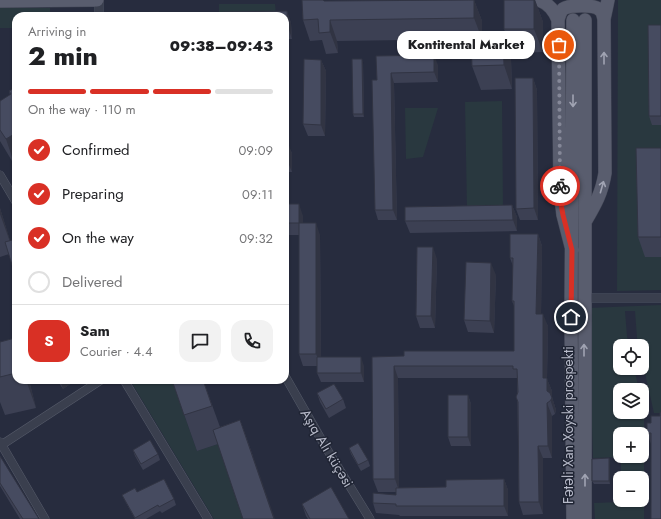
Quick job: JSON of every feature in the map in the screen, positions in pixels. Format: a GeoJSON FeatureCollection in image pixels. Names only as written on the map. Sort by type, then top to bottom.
{"type":"FeatureCollection","features":[{"type":"Feature","properties":{"kind":"main road"},"geometry":{"type":"LineString","coordinates":[[0,1],[98,0]]}},
{"type":"Feature","properties":{"kind":"main road"},"geometry":{"type":"LineString","coordinates":[[539,0],[552,8],[558,20]]}},
{"type":"Feature","properties":{"kind":"main road"},"geometry":{"type":"LineString","coordinates":[[585,222],[597,201],[605,173],[604,18],[608,0]]}},
{"type":"Feature","properties":{"kind":"main road"},"geometry":{"type":"LineString","coordinates":[[572,250],[563,215],[560,191],[558,20],[559,14],[562,10],[570,6],[590,6],[597,8],[602,12],[604,18]]}},
{"type":"Feature","properties":{"kind":"main road","name":"Fətəli Xan Xoyski prospekti"},"geometry":{"type":"LineString","coordinates":[[573,519],[571,353],[572,250],[579,20],[585,222],[585,519]]}},
{"type":"Feature","properties":{"kind":"street"},"geometry":{"type":"LineString","coordinates":[[98,0],[99,12]]}},
{"type":"Feature","properties":{"kind":"street"},"geometry":{"type":"LineString","coordinates":[[0,175],[12,195]]}},
{"type":"Feature","properties":{"kind":"street"},"geometry":{"type":"LineString","coordinates":[[584,298],[661,298]]}},
{"type":"Feature","properties":{"kind":"street","name":"Aşıq Alı küçəsi"},"geometry":{"type":"LineString","coordinates":[[289,383],[325,446],[370,519]]}},
{"type":"Feature","properties":{"kind":"street"},"geometry":{"type":"LineString","coordinates":[[45,519],[1,444],[95,384]]}},
{"type":"Feature","properties":{"kind":"street"},"geometry":{"type":"LineString","coordinates":[[126,384],[208,519]]}},
{"type":"Feature","properties":{"kind":"shaded area"},"geometry":{"type":"Polygon","coordinates":[[[618,0],[661,0],[661,290],[617,291],[618,0]]]}},
{"type":"Feature","properties":{"kind":"shaded area"},"geometry":{"type":"Polygon","coordinates":[[[219,4],[275,4],[276,12],[219,12],[219,4]]]}},
{"type":"Feature","properties":{"kind":"shaded area"},"geometry":{"type":"Polygon","coordinates":[[[0,8],[50,8],[50,12],[12,12],[12,28],[0,28],[0,8]]]}},
{"type":"Feature","properties":{"kind":"shaded area"},"geometry":{"type":"Polygon","coordinates":[[[502,101],[503,208],[467,209],[465,102],[502,101]]]}},
{"type":"Feature","properties":{"kind":"shaded area"},"geometry":{"type":"Polygon","coordinates":[[[405,108],[438,108],[423,157],[406,159],[405,108]]]}},
{"type":"Feature","properties":{"kind":"shaded area"},"geometry":{"type":"Polygon","coordinates":[[[661,305],[661,413],[654,413],[649,391],[649,383],[647,383],[645,375],[649,375],[649,339],[637,339],[635,311],[625,311],[628,339],[613,339],[613,375],[636,375],[637,383],[613,383],[613,419],[644,419],[644,427],[613,427],[613,457],[593,458],[588,308],[661,305]]]}},
{"type":"Feature","properties":{"kind":"shaded area"},"geometry":{"type":"Polygon","coordinates":[[[132,384],[173,384],[197,451],[218,444],[244,519],[214,519],[132,384]]]}},
{"type":"Feature","properties":{"kind":"shaded area"},"geometry":{"type":"Polygon","coordinates":[[[621,463],[644,463],[644,471],[621,471],[621,463]]]}},
{"type":"Feature","properties":{"kind":"shaded area"},"geometry":{"type":"Polygon","coordinates":[[[613,502],[613,507],[644,507],[644,519],[595,519],[594,503],[613,502]]]}},
{"type":"Feature","properties":{"kind":"building"},"geometry":{"type":"Polygon","coordinates":[[[302,0],[474,0],[474,18],[330,20],[330,32],[319,33],[318,19],[303,20],[302,0]]]}},
{"type":"Feature","properties":{"kind":"building"},"geometry":{"type":"Polygon","coordinates":[[[504,0],[534,0],[534,29],[504,29],[504,0]]]}},
{"type":"Feature","properties":{"kind":"building"},"geometry":{"type":"Polygon","coordinates":[[[287,11],[287,12],[223,12],[287,11]]]}},
{"type":"Feature","properties":{"kind":"building"},"geometry":{"type":"Polygon","coordinates":[[[648,25],[661,25],[661,116],[649,116],[648,25]]]}},
{"type":"Feature","properties":{"kind":"building"},"geometry":{"type":"Polygon","coordinates":[[[503,36],[504,65],[472,66],[471,37],[503,36]]]}},
{"type":"Feature","properties":{"kind":"building"},"geometry":{"type":"Polygon","coordinates":[[[434,55],[434,72],[391,73],[393,210],[375,210],[372,80],[377,80],[376,56],[434,55]]]}},
{"type":"Feature","properties":{"kind":"building"},"geometry":{"type":"Polygon","coordinates":[[[304,59],[321,60],[321,125],[303,124],[304,59]]]}},
{"type":"Feature","properties":{"kind":"building"},"geometry":{"type":"Polygon","coordinates":[[[352,59],[362,59],[363,114],[353,114],[352,59]]]}},
{"type":"Feature","properties":{"kind":"building"},"geometry":{"type":"Polygon","coordinates":[[[515,78],[533,78],[534,208],[516,209],[515,78]]]}},
{"type":"Feature","properties":{"kind":"building"},"geometry":{"type":"Polygon","coordinates":[[[12,89],[12,135],[6,139],[0,130],[0,101],[11,94],[9,91],[12,89]]]}},
{"type":"Feature","properties":{"kind":"building"},"geometry":{"type":"Polygon","coordinates":[[[636,148],[661,148],[661,237],[638,237],[636,148]]]}},
{"type":"Feature","properties":{"kind":"building"},"geometry":{"type":"Polygon","coordinates":[[[289,204],[299,204],[299,223],[289,223],[289,204]]]}},
{"type":"Feature","properties":{"kind":"building"},"geometry":{"type":"Polygon","coordinates":[[[512,205],[513,220],[405,221],[405,207],[512,205]]]}},
{"type":"Feature","properties":{"kind":"building"},"geometry":{"type":"Polygon","coordinates":[[[299,223],[316,223],[316,354],[299,354],[299,223]]]}},
{"type":"Feature","properties":{"kind":"building"},"geometry":{"type":"Polygon","coordinates":[[[510,234],[538,234],[536,314],[543,314],[543,378],[547,378],[547,391],[550,393],[552,398],[547,403],[548,446],[538,446],[539,502],[519,502],[518,402],[516,397],[518,392],[517,369],[513,369],[513,366],[394,366],[395,479],[373,479],[372,357],[404,356],[404,351],[514,351],[514,301],[512,301],[513,258],[510,258],[510,234]]]}},
{"type":"Feature","properties":{"kind":"building"},"geometry":{"type":"Polygon","coordinates":[[[12,240],[12,265],[5,242],[12,240]]]}},
{"type":"Feature","properties":{"kind":"building"},"geometry":{"type":"Polygon","coordinates":[[[417,247],[433,247],[431,316],[416,316],[417,247]]]}},
{"type":"Feature","properties":{"kind":"building"},"geometry":{"type":"Polygon","coordinates":[[[466,262],[491,263],[490,321],[464,320],[466,262]]]}},
{"type":"Feature","properties":{"kind":"building"},"geometry":{"type":"Polygon","coordinates":[[[12,339],[12,374],[0,377],[0,342],[12,339]]]}},
{"type":"Feature","properties":{"kind":"building"},"geometry":{"type":"Polygon","coordinates":[[[317,357],[361,357],[361,373],[317,373],[317,357]]]}},
{"type":"Feature","properties":{"kind":"building"},"geometry":{"type":"Polygon","coordinates":[[[173,384],[204,384],[212,406],[184,415],[173,384]]]}},
{"type":"Feature","properties":{"kind":"building"},"geometry":{"type":"Polygon","coordinates":[[[334,384],[343,399],[326,409],[317,393],[334,384]]]}},
{"type":"Feature","properties":{"kind":"building"},"geometry":{"type":"Polygon","coordinates":[[[448,395],[468,395],[468,437],[448,437],[448,395]]]}},
{"type":"Feature","properties":{"kind":"building"},"geometry":{"type":"Polygon","coordinates":[[[661,412],[661,519],[651,519],[651,433],[649,433],[647,423],[651,423],[651,416],[660,416],[661,412]]]}},
{"type":"Feature","properties":{"kind":"building"},"geometry":{"type":"Polygon","coordinates":[[[240,420],[274,519],[243,519],[213,430],[240,420]]]}},
{"type":"Feature","properties":{"kind":"building"},"geometry":{"type":"Polygon","coordinates":[[[150,440],[158,454],[141,464],[133,450],[150,440]]]}},
{"type":"Feature","properties":{"kind":"building"},"geometry":{"type":"Polygon","coordinates":[[[358,443],[368,460],[358,465],[349,448],[358,443]]]}},
{"type":"Feature","properties":{"kind":"building"},"geometry":{"type":"Polygon","coordinates":[[[0,456],[39,519],[23,519],[0,483],[0,456]]]}},
{"type":"Feature","properties":{"kind":"building"},"geometry":{"type":"Polygon","coordinates":[[[609,458],[609,481],[592,481],[592,459],[609,458]]]}},
{"type":"Feature","properties":{"kind":"building"},"geometry":{"type":"Polygon","coordinates":[[[164,479],[174,499],[159,507],[158,505],[135,518],[122,495],[135,488],[137,492],[164,479]]]}},
{"type":"Feature","properties":{"kind":"building"},"geometry":{"type":"Polygon","coordinates":[[[504,479],[504,506],[396,506],[396,504],[373,503],[373,493],[396,495],[396,488],[446,487],[446,480],[504,479]]]}},
{"type":"Feature","properties":{"kind":"building"},"geometry":{"type":"Polygon","coordinates":[[[331,487],[349,519],[310,519],[302,504],[331,487]]]}},
{"type":"Feature","properties":{"kind":"way so far"},"geometry":{"type":"LineString","coordinates":[[559,45],[560,186]]}},
{"type":"Feature","properties":{"kind":"place","name":"Kontitental Market"},"geometry":{"type":"Point","coordinates":[559,45]}},
{"type":"Feature","properties":{"kind":"route"},"geometry":{"type":"LineString","coordinates":[[560,186],[563,215],[572,250],[571,317]]}}]}
